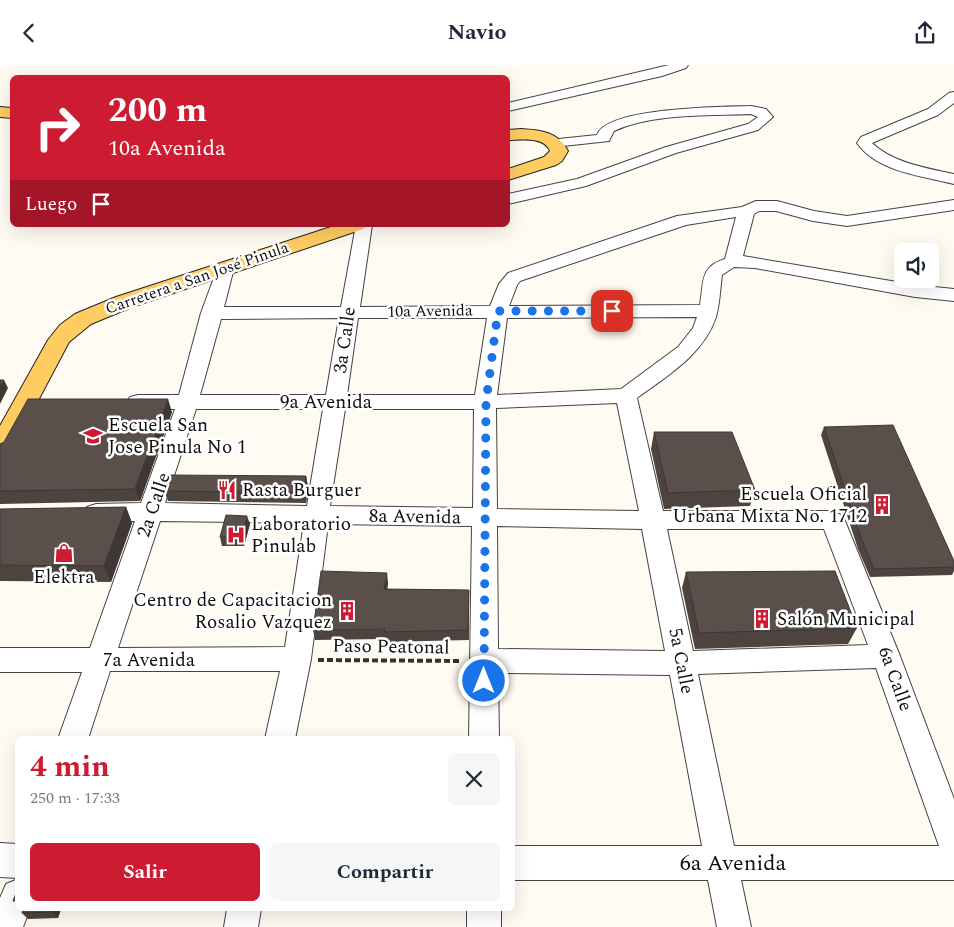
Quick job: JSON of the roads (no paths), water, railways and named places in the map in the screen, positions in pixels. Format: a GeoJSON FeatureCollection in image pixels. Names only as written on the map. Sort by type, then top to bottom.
{"type":"FeatureCollection","features":[{"type":"Feature","properties":{"kind":"main road"},"geometry":{"type":"LineString","coordinates":[[510,135],[534,135],[554,143],[559,149],[556,157],[545,163],[510,174]]}},
{"type":"Feature","properties":{"kind":"main road"},"geometry":{"type":"LineString","coordinates":[[510,139],[525,138],[535,140],[543,143],[547,150],[539,157],[510,167]]}},
{"type":"Feature","properties":{"kind":"main road","name":"Carretera a San José Pinula"},"geometry":{"type":"LineString","coordinates":[[45,352],[48,335],[58,325],[93,305],[325,227]]}},
{"type":"Feature","properties":{"kind":"main road","name":"Carretera a San José Pinula"},"geometry":{"type":"LineString","coordinates":[[45,352],[65,332],[89,316],[124,302],[350,227]]}},
{"type":"Feature","properties":{"kind":"main road"},"geometry":{"type":"LineString","coordinates":[[0,448],[36,403],[45,352]]}},
{"type":"Feature","properties":{"kind":"main road"},"geometry":{"type":"LineString","coordinates":[[0,417],[45,352]]}},
{"type":"Feature","properties":{"kind":"street"},"geometry":{"type":"LineString","coordinates":[[510,107],[682,65]]}},
{"type":"Feature","properties":{"kind":"street"},"geometry":{"type":"LineString","coordinates":[[954,96],[933,111],[866,140],[864,143],[868,148],[896,163],[954,179]]}},
{"type":"Feature","properties":{"kind":"street"},"geometry":{"type":"LineString","coordinates":[[510,198],[580,183],[671,150],[753,127],[766,117],[761,112],[751,110],[662,116],[630,121],[610,127],[606,130],[604,138],[554,143]]}},
{"type":"Feature","properties":{"kind":"street"},"geometry":{"type":"LineString","coordinates":[[484,736],[486,402],[498,311],[508,284],[514,277],[683,221],[746,211],[756,206],[770,205],[813,216],[847,221],[954,205]]}},
{"type":"Feature","properties":{"kind":"street"},"geometry":{"type":"LineString","coordinates":[[733,261],[746,211]]}},
{"type":"Feature","properties":{"kind":"street","name":"3a Calle"},"geometry":{"type":"LineString","coordinates":[[281,736],[297,659],[317,515],[364,227]]}},
{"type":"Feature","properties":{"kind":"street"},"geometry":{"type":"LineString","coordinates":[[626,396],[686,351],[703,327],[708,311],[713,273],[725,263],[733,261],[755,263],[915,291],[954,295]]}},
{"type":"Feature","properties":{"kind":"street","name":"2a Calle"},"geometry":{"type":"LineString","coordinates":[[74,736],[188,402],[211,313],[225,268]]}},
{"type":"Feature","properties":{"kind":"street","name":"10a Avenida"},"geometry":{"type":"LineString","coordinates":[[211,313],[708,311]]}},
{"type":"Feature","properties":{"kind":"street","name":"9a Avenida"},"geometry":{"type":"LineString","coordinates":[[122,403],[486,402],[626,396]]}},
{"type":"Feature","properties":{"kind":"street","name":"5a Calle"},"geometry":{"type":"LineString","coordinates":[[626,396],[653,520],[734,927]]}},
{"type":"Feature","properties":{"kind":"street","name":"8a Avenida"},"geometry":{"type":"LineString","coordinates":[[76,513],[152,512],[653,520],[831,520]]}},
{"type":"Feature","properties":{"kind":"street","name":"6a Calle"},"geometry":{"type":"LineString","coordinates":[[831,520],[834,522],[886,656],[954,842]]}},
{"type":"Feature","properties":{"kind":"street"},"geometry":{"type":"LineString","coordinates":[[484,661],[681,663],[886,656]]}},
{"type":"Feature","properties":{"kind":"street","name":"7a Avenida"},"geometry":{"type":"LineString","coordinates":[[0,661],[297,659]]}},
{"type":"Feature","properties":{"kind":"street"},"geometry":{"type":"LineString","coordinates":[[0,860],[15,861]]}},
{"type":"Feature","properties":{"kind":"street","name":"6a Avenida"},"geometry":{"type":"LineString","coordinates":[[515,863],[954,863]]}},
{"type":"Feature","properties":{"kind":"street"},"geometry":{"type":"LineString","coordinates":[[6,927],[15,904]]}},
{"type":"Feature","properties":{"kind":"street"},"geometry":{"type":"LineString","coordinates":[[241,927],[244,911]]}},
{"type":"Feature","properties":{"kind":"street"},"geometry":{"type":"LineString","coordinates":[[484,911],[484,927]]}},
{"type":"Feature","properties":{"kind":"place","name":"Escuela San Jose Pinula No 1"},"geometry":{"type":"Point","coordinates":[93,436]}},
{"type":"Feature","properties":{"kind":"place","name":"Rasta Burguer"},"geometry":{"type":"Point","coordinates":[227,490]}},
{"type":"Feature","properties":{"kind":"place","name":"Escuela Oficial Urbana Mixta No. 1712"},"geometry":{"type":"Point","coordinates":[882,505]}},
{"type":"Feature","properties":{"kind":"place","name":"Laboratorio Pinulab"},"geometry":{"type":"Point","coordinates":[236,535]}},
{"type":"Feature","properties":{"kind":"place","name":"Elektra"},"geometry":{"type":"Point","coordinates":[64,553]}},
{"type":"Feature","properties":{"kind":"place","name":"Centro de Capacitacion Rosalio Vazquez"},"geometry":{"type":"Point","coordinates":[347,611]}},
{"type":"Feature","properties":{"kind":"place","name":"Salón Municipal"},"geometry":{"type":"Point","coordinates":[762,619]}}]}
